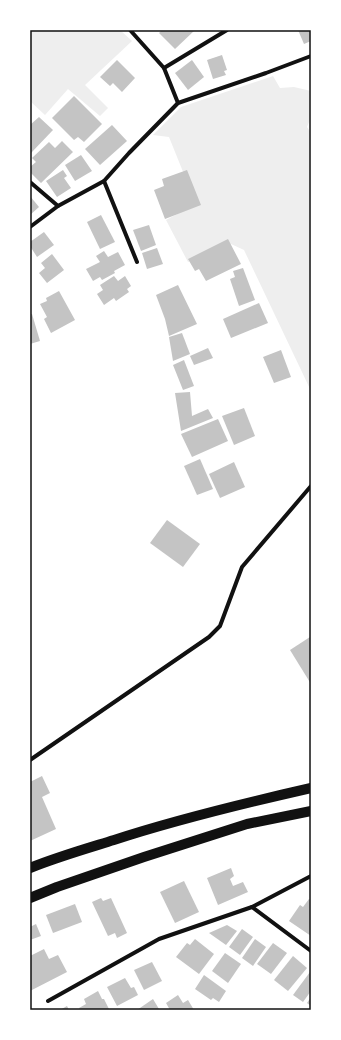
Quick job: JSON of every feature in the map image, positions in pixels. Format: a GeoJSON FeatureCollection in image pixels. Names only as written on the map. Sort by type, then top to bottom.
{"type":"FeatureCollection","features":[{"type":"Feature","properties":{"kind":"main road"},"geometry":{"type":"LineString","coordinates":[[30,868],[52,859],[136,832],[247,802],[311,788]]}},
{"type":"Feature","properties":{"kind":"main road"},"geometry":{"type":"LineString","coordinates":[[30,898],[57,887],[144,857],[247,824],[311,811]]}},
{"type":"Feature","properties":{"kind":"street"},"geometry":{"type":"LineString","coordinates":[[130,30],[164,68],[178,103]]}},
{"type":"Feature","properties":{"kind":"street"},"geometry":{"type":"LineString","coordinates":[[164,68],[227,30]]}},
{"type":"Feature","properties":{"kind":"street"},"geometry":{"type":"LineString","coordinates":[[30,227],[58,206],[104,181],[178,103],[311,56]]}},
{"type":"Feature","properties":{"kind":"street"},"geometry":{"type":"LineString","coordinates":[[104,181],[137,262]]}},
{"type":"Feature","properties":{"kind":"street"},"geometry":{"type":"LineString","coordinates":[[30,182],[58,206]]}},
{"type":"Feature","properties":{"kind":"street"},"geometry":{"type":"LineString","coordinates":[[30,760],[209,637],[220,626],[242,567],[311,486]]}},
{"type":"Feature","properties":{"kind":"street"},"geometry":{"type":"LineString","coordinates":[[48,1001],[160,939],[252,907],[311,876]]}},
{"type":"Feature","properties":{"kind":"street"},"geometry":{"type":"LineString","coordinates":[[252,907],[311,951]]}},
{"type":"Feature","properties":{"kind":"shaded area"},"geometry":{"type":"Polygon","coordinates":[[[30,30],[120,30],[132,41],[85,85],[108,108],[100,116],[68,89],[45,115],[30,101],[30,30]]]}},
{"type":"Feature","properties":{"kind":"shaded area"},"geometry":{"type":"Polygon","coordinates":[[[273,76],[280,88],[294,87],[311,91],[311,117],[307,127],[311,133],[311,391],[244,250],[231,244],[188,262],[166,220],[196,204],[169,137],[153,135],[181,107],[273,76]]]}},
{"type":"Feature","properties":{"kind":"building"},"geometry":{"type":"Polygon","coordinates":[[[162,30],[195,30],[175,49],[159,33],[162,30]]]}},
{"type":"Feature","properties":{"kind":"building"},"geometry":{"type":"Polygon","coordinates":[[[298,30],[311,30],[311,41],[304,44],[298,30]]]}},
{"type":"Feature","properties":{"kind":"building"},"geometry":{"type":"Polygon","coordinates":[[[222,55],[227,70],[224,71],[226,75],[213,79],[207,60],[222,55]]]}},
{"type":"Feature","properties":{"kind":"building"},"geometry":{"type":"Polygon","coordinates":[[[117,60],[135,78],[122,92],[113,83],[110,86],[100,77],[117,60]]]}},
{"type":"Feature","properties":{"kind":"building"},"geometry":{"type":"Polygon","coordinates":[[[192,60],[204,77],[188,90],[175,73],[192,60]]]}},
{"type":"Feature","properties":{"kind":"building"},"geometry":{"type":"Polygon","coordinates":[[[74,96],[102,124],[84,142],[78,137],[74,140],[52,118],[74,96]]]}},
{"type":"Feature","properties":{"kind":"building"},"geometry":{"type":"Polygon","coordinates":[[[39,117],[53,130],[31,153],[30,125],[39,117]]]}},
{"type":"Feature","properties":{"kind":"building"},"geometry":{"type":"Polygon","coordinates":[[[112,125],[127,141],[100,165],[85,149],[112,125]]]}},
{"type":"Feature","properties":{"kind":"building"},"geometry":{"type":"Polygon","coordinates":[[[62,141],[73,152],[41,183],[30,172],[30,167],[36,162],[32,158],[49,142],[55,148],[62,141]]]}},
{"type":"Feature","properties":{"kind":"building"},"geometry":{"type":"Polygon","coordinates":[[[81,155],[92,171],[75,181],[65,165],[81,155]]]}},
{"type":"Feature","properties":{"kind":"building"},"geometry":{"type":"Polygon","coordinates":[[[63,170],[67,176],[64,178],[71,188],[57,197],[46,181],[63,170]]]}},
{"type":"Feature","properties":{"kind":"building"},"geometry":{"type":"Polygon","coordinates":[[[187,170],[201,205],[165,219],[154,190],[164,186],[162,179],[187,170]]]}},
{"type":"Feature","properties":{"kind":"building"},"geometry":{"type":"Polygon","coordinates":[[[30,196],[39,207],[30,215],[30,196]]]}},
{"type":"Feature","properties":{"kind":"building"},"geometry":{"type":"Polygon","coordinates":[[[101,215],[115,242],[100,249],[87,222],[101,215]]]}},
{"type":"Feature","properties":{"kind":"building"},"geometry":{"type":"Polygon","coordinates":[[[149,225],[156,245],[141,251],[133,230],[149,225]]]}},
{"type":"Feature","properties":{"kind":"building"},"geometry":{"type":"Polygon","coordinates":[[[44,232],[54,245],[37,257],[30,246],[30,242],[44,232]]]}},
{"type":"Feature","properties":{"kind":"building"},"geometry":{"type":"Polygon","coordinates":[[[228,239],[241,264],[206,281],[199,269],[195,271],[188,259],[228,239]]]}},
{"type":"Feature","properties":{"kind":"building"},"geometry":{"type":"Polygon","coordinates":[[[157,248],[163,264],[147,269],[142,253],[157,248]]]}},
{"type":"Feature","properties":{"kind":"building"},"geometry":{"type":"Polygon","coordinates":[[[104,251],[108,257],[118,252],[125,265],[114,271],[115,273],[102,280],[100,277],[93,281],[86,269],[100,262],[96,256],[104,251]]]}},
{"type":"Feature","properties":{"kind":"building"},"geometry":{"type":"Polygon","coordinates":[[[52,254],[64,270],[47,283],[39,273],[45,268],[41,263],[52,254]]]}},
{"type":"Feature","properties":{"kind":"building"},"geometry":{"type":"Polygon","coordinates":[[[243,268],[255,300],[239,306],[230,279],[235,277],[233,271],[243,268]]]}},
{"type":"Feature","properties":{"kind":"building"},"geometry":{"type":"Polygon","coordinates":[[[114,276],[118,281],[125,276],[131,286],[127,289],[129,292],[116,301],[114,298],[104,305],[97,294],[103,290],[100,285],[114,276]]]}},
{"type":"Feature","properties":{"kind":"building"},"geometry":{"type":"Polygon","coordinates":[[[178,285],[197,324],[169,336],[165,319],[156,295],[178,285]]]}},
{"type":"Feature","properties":{"kind":"building"},"geometry":{"type":"Polygon","coordinates":[[[59,291],[75,320],[51,333],[44,319],[47,317],[40,304],[47,301],[46,298],[59,291]]]}},
{"type":"Feature","properties":{"kind":"building"},"geometry":{"type":"Polygon","coordinates":[[[259,303],[268,323],[231,338],[223,319],[259,303]]]}},
{"type":"Feature","properties":{"kind":"building"},"geometry":{"type":"Polygon","coordinates":[[[30,314],[32,314],[40,341],[30,344],[30,314]]]}},
{"type":"Feature","properties":{"kind":"building"},"geometry":{"type":"Polygon","coordinates":[[[182,333],[190,354],[173,361],[169,337],[182,333]]]}},
{"type":"Feature","properties":{"kind":"building"},"geometry":{"type":"Polygon","coordinates":[[[208,348],[213,358],[194,365],[190,356],[208,348]]]}},
{"type":"Feature","properties":{"kind":"building"},"geometry":{"type":"Polygon","coordinates":[[[281,350],[291,377],[274,383],[263,357],[281,350]]]}},
{"type":"Feature","properties":{"kind":"building"},"geometry":{"type":"Polygon","coordinates":[[[184,360],[194,386],[183,390],[173,365],[184,360]]]}},
{"type":"Feature","properties":{"kind":"building"},"geometry":{"type":"Polygon","coordinates":[[[190,392],[192,416],[208,409],[213,418],[181,431],[175,393],[190,392]]]}},
{"type":"Feature","properties":{"kind":"building"},"geometry":{"type":"Polygon","coordinates":[[[244,408],[255,436],[234,445],[222,416],[244,408]]]}},
{"type":"Feature","properties":{"kind":"building"},"geometry":{"type":"Polygon","coordinates":[[[218,419],[228,441],[192,457],[181,434],[218,419]]]}},
{"type":"Feature","properties":{"kind":"building"},"geometry":{"type":"Polygon","coordinates":[[[200,459],[213,489],[197,495],[184,466],[200,459]]]}},
{"type":"Feature","properties":{"kind":"building"},"geometry":{"type":"Polygon","coordinates":[[[234,462],[245,487],[220,498],[209,474],[234,462]]]}},
{"type":"Feature","properties":{"kind":"building"},"geometry":{"type":"Polygon","coordinates":[[[167,520],[200,544],[183,567],[150,543],[167,520]]]}},
{"type":"Feature","properties":{"kind":"building"},"geometry":{"type":"Polygon","coordinates":[[[310,637],[311,639],[311,684],[290,650],[310,637]]]}},
{"type":"Feature","properties":{"kind":"building"},"geometry":{"type":"Polygon","coordinates":[[[42,776],[50,793],[42,797],[56,829],[30,841],[30,782],[42,776]]]}},
{"type":"Feature","properties":{"kind":"building"},"geometry":{"type":"Polygon","coordinates":[[[231,868],[234,876],[230,879],[233,886],[243,882],[248,892],[218,905],[207,878],[231,868]]]}},
{"type":"Feature","properties":{"kind":"building"},"geometry":{"type":"Polygon","coordinates":[[[184,881],[199,912],[175,923],[160,892],[184,881]]]}},
{"type":"Feature","properties":{"kind":"building"},"geometry":{"type":"Polygon","coordinates":[[[101,898],[103,901],[111,898],[127,933],[117,938],[115,933],[108,936],[92,902],[101,898]]]}},
{"type":"Feature","properties":{"kind":"building"},"geometry":{"type":"Polygon","coordinates":[[[309,899],[311,900],[311,936],[289,921],[300,905],[303,907],[309,899]]]}},
{"type":"Feature","properties":{"kind":"building"},"geometry":{"type":"Polygon","coordinates":[[[75,904],[82,922],[53,933],[46,915],[75,904]]]}},
{"type":"Feature","properties":{"kind":"building"},"geometry":{"type":"Polygon","coordinates":[[[36,924],[41,936],[30,940],[30,927],[36,924]]]}},
{"type":"Feature","properties":{"kind":"building"},"geometry":{"type":"Polygon","coordinates":[[[227,925],[237,931],[226,945],[209,933],[227,925]]]}},
{"type":"Feature","properties":{"kind":"building"},"geometry":{"type":"Polygon","coordinates":[[[242,929],[253,937],[240,955],[229,947],[242,929]]]}},
{"type":"Feature","properties":{"kind":"building"},"geometry":{"type":"Polygon","coordinates":[[[195,939],[214,954],[199,974],[176,957],[187,943],[190,945],[195,939]]]}},
{"type":"Feature","properties":{"kind":"building"},"geometry":{"type":"Polygon","coordinates":[[[255,939],[266,947],[253,966],[242,958],[255,939]]]}},
{"type":"Feature","properties":{"kind":"building"},"geometry":{"type":"Polygon","coordinates":[[[273,943],[287,953],[271,974],[257,964],[273,943]]]}},
{"type":"Feature","properties":{"kind":"building"},"geometry":{"type":"Polygon","coordinates":[[[44,949],[49,959],[58,955],[67,972],[30,991],[30,956],[44,949]]]}},
{"type":"Feature","properties":{"kind":"building"},"geometry":{"type":"Polygon","coordinates":[[[225,953],[241,964],[228,983],[212,971],[225,953]]]}},
{"type":"Feature","properties":{"kind":"building"},"geometry":{"type":"Polygon","coordinates":[[[293,956],[307,968],[288,991],[274,980],[293,956]]]}},
{"type":"Feature","properties":{"kind":"building"},"geometry":{"type":"Polygon","coordinates":[[[152,962],[162,981],[144,990],[134,970],[152,962]]]}},
{"type":"Feature","properties":{"kind":"building"},"geometry":{"type":"Polygon","coordinates":[[[310,972],[311,991],[303,1002],[293,995],[310,972]]]}},
{"type":"Feature","properties":{"kind":"building"},"geometry":{"type":"Polygon","coordinates":[[[204,975],[226,991],[219,1002],[213,998],[211,1000],[195,989],[204,975]]]}},
{"type":"Feature","properties":{"kind":"building"},"geometry":{"type":"Polygon","coordinates":[[[125,978],[131,988],[134,987],[138,995],[117,1006],[107,987],[125,978]]]}},
{"type":"Feature","properties":{"kind":"building"},"geometry":{"type":"Polygon","coordinates":[[[98,991],[109,1009],[80,1010],[79,1008],[86,1004],[84,999],[98,991]]]}},
{"type":"Feature","properties":{"kind":"building"},"geometry":{"type":"Polygon","coordinates":[[[178,995],[183,1003],[188,1000],[194,1010],[170,1010],[166,1003],[178,995]]]}},
{"type":"Feature","properties":{"kind":"building"},"geometry":{"type":"Polygon","coordinates":[[[311,997],[311,1006],[307,1003],[311,997]]]}},
{"type":"Feature","properties":{"kind":"building"},"geometry":{"type":"Polygon","coordinates":[[[153,999],[159,1009],[137,1010],[153,999]]]}},
{"type":"Feature","properties":{"kind":"building"},"geometry":{"type":"Polygon","coordinates":[[[67,1006],[69,1010],[60,1010],[67,1006]]]}}]}
